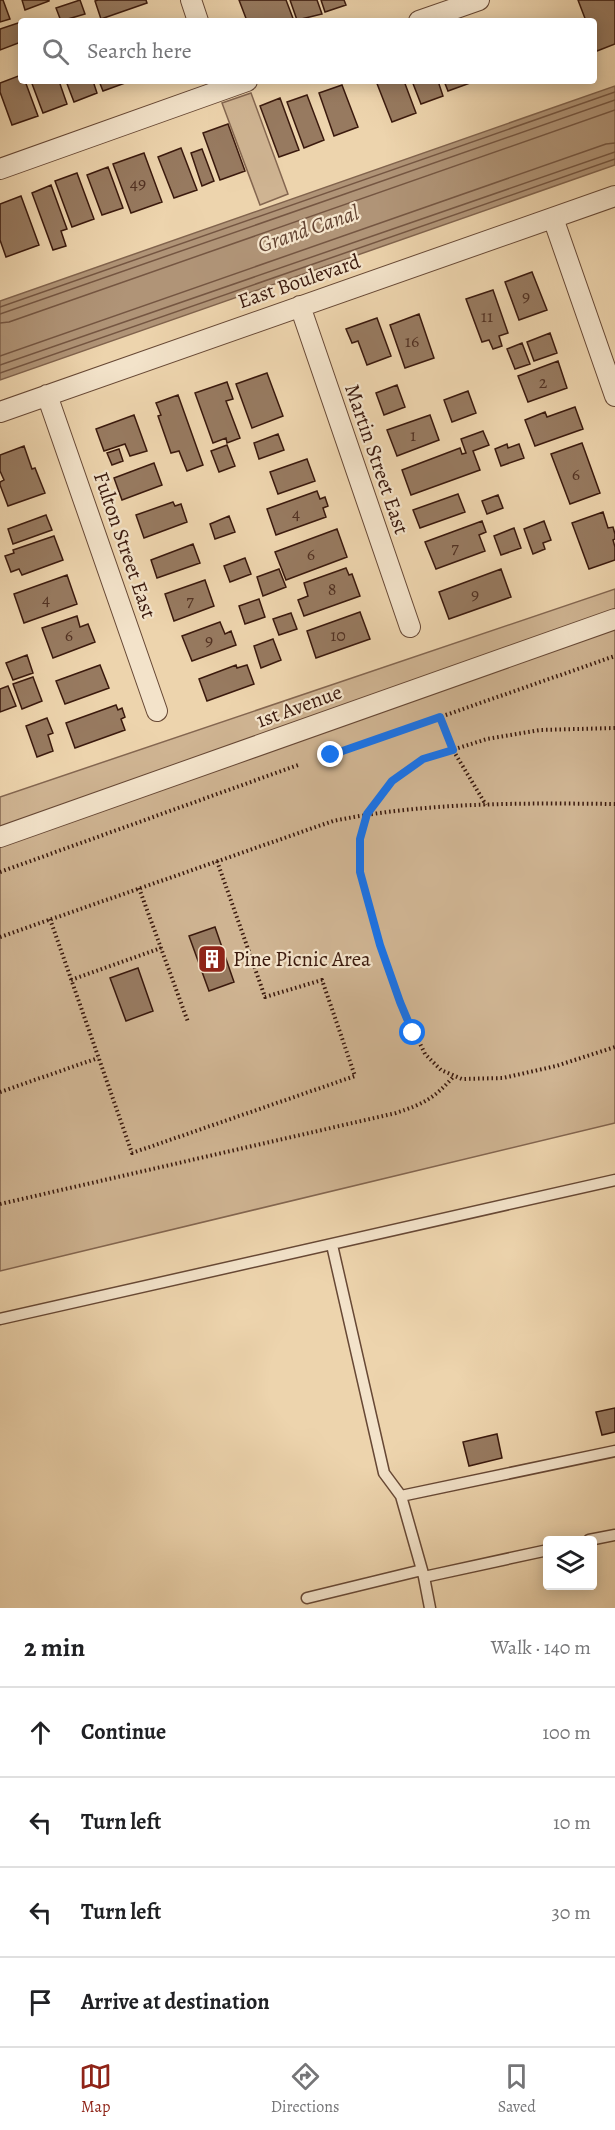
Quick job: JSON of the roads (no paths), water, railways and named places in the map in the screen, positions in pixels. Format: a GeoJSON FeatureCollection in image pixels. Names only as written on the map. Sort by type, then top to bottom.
{"type":"FeatureCollection","features":[{"type":"Feature","properties":{"kind":"street"},"geometry":{"type":"LineString","coordinates":[[191,0],[197,18]]}},
{"type":"Feature","properties":{"kind":"street"},"geometry":{"type":"LineString","coordinates":[[427,18],[478,0]]}},
{"type":"Feature","properties":{"kind":"street"},"geometry":{"type":"LineString","coordinates":[[0,169],[220,85]]}},
{"type":"Feature","properties":{"kind":"street","name":"East Boulevard"},"geometry":{"type":"LineString","coordinates":[[0,412],[615,196]]}},
{"type":"Feature","properties":{"kind":"street"},"geometry":{"type":"LineString","coordinates":[[553,218],[615,396]]}},
{"type":"Feature","properties":{"kind":"street","name":"Martin Street East"},"geometry":{"type":"LineString","coordinates":[[300,306],[410,627]]}},
{"type":"Feature","properties":{"kind":"street","name":"Fulton Street East"},"geometry":{"type":"LineString","coordinates":[[47,395],[157,711]]}},
{"type":"Feature","properties":{"kind":"street","name":"1st Avenue"},"geometry":{"type":"LineString","coordinates":[[0,837],[615,619]]}},
{"type":"Feature","properties":{"kind":"lane"},"geometry":{"type":"LineString","coordinates":[[0,1319],[615,1180]]}},
{"type":"Feature","properties":{"kind":"lane"},"geometry":{"type":"LineString","coordinates":[[332,1245],[384,1473],[401,1497],[423,1573],[430,1608]]}},
{"type":"Feature","properties":{"kind":"lane"},"geometry":{"type":"LineString","coordinates":[[401,1497],[615,1451]]}},
{"type":"Feature","properties":{"kind":"lane"},"geometry":{"type":"LineString","coordinates":[[597,1538],[615,1535]]}},
{"type":"Feature","properties":{"kind":"lane"},"geometry":{"type":"LineString","coordinates":[[307,1598],[423,1573],[543,1551]]}},
{"type":"Feature","properties":{"kind":"water","name":"Grand Canal"},"geometry":{"type":"Polygon","coordinates":[[[615,86],[615,165],[0,380],[0,301],[615,86]]]}},
{"type":"Feature","properties":{"kind":"place","name":"Pine Picnic Area"},"geometry":{"type":"Point","coordinates":[212,959]}}]}
